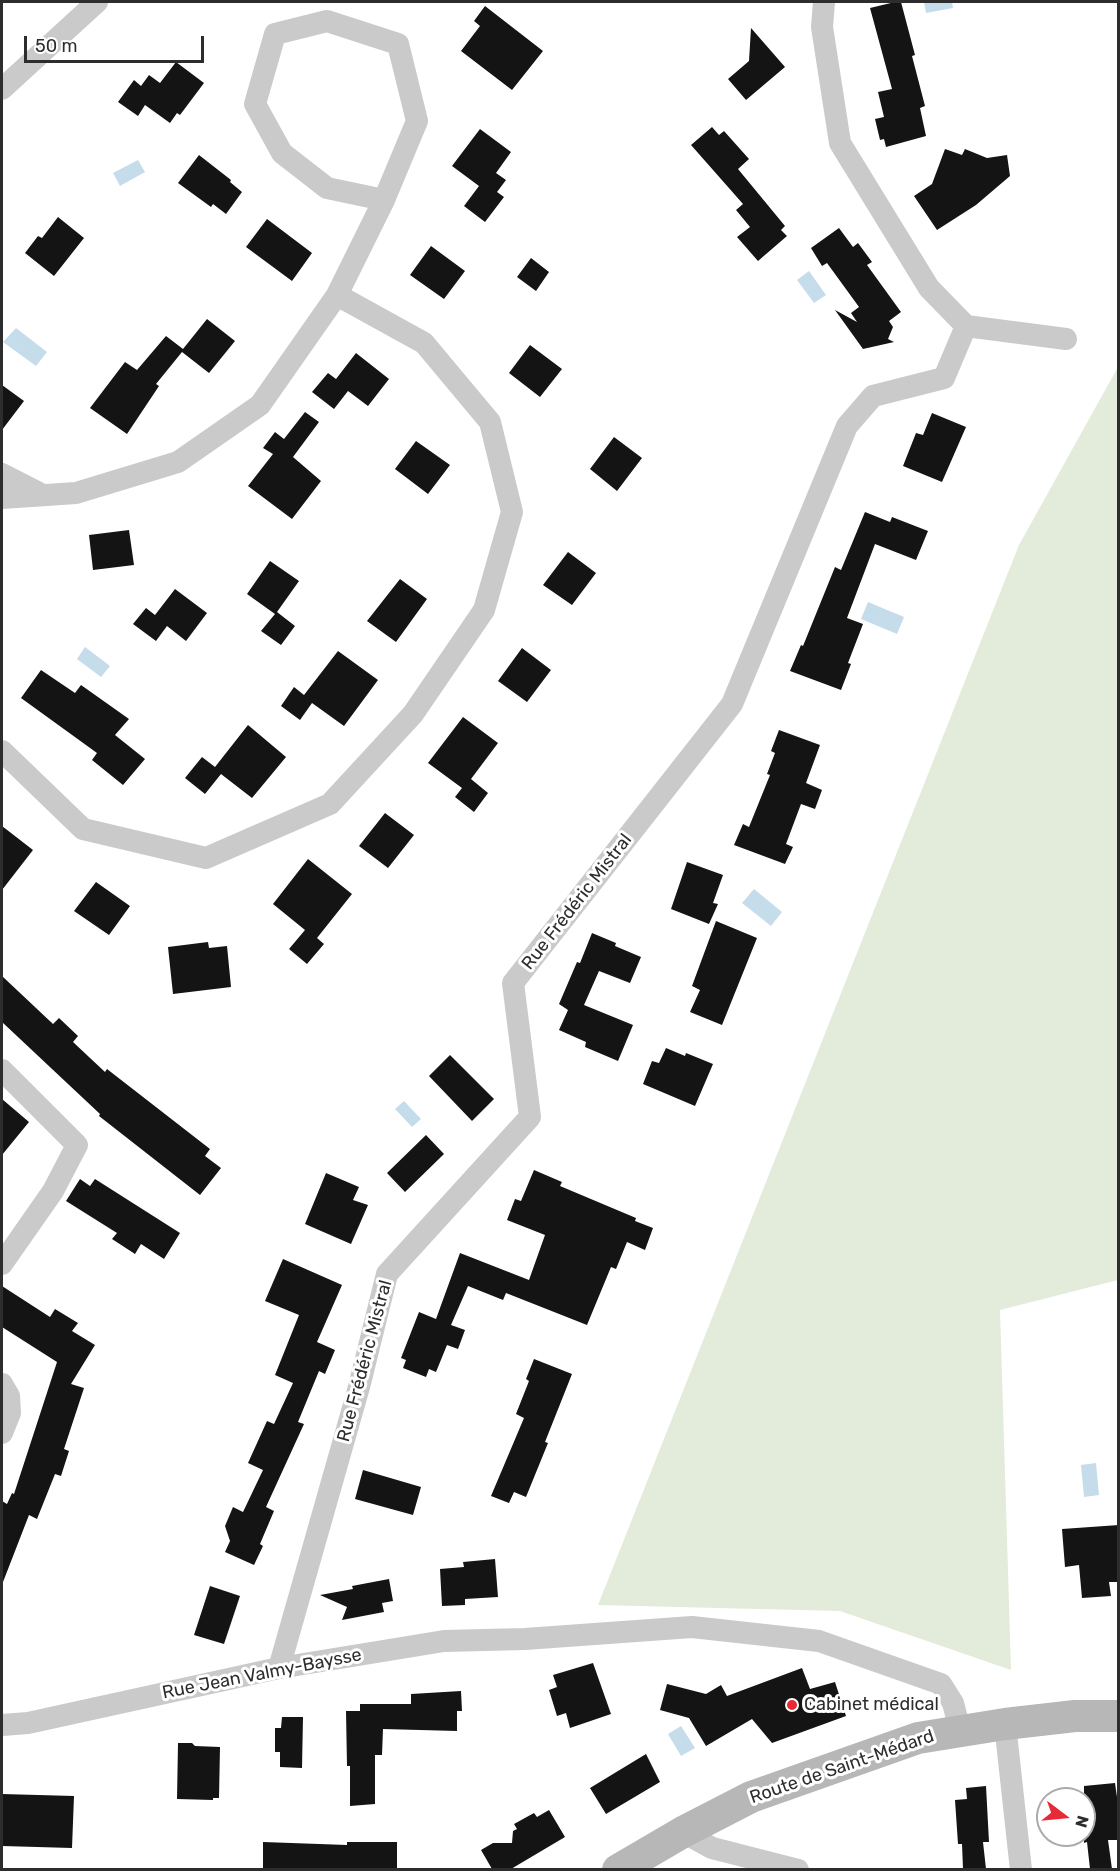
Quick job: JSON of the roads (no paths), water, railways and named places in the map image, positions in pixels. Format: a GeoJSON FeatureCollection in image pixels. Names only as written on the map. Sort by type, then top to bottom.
{"type":"FeatureCollection","features":[{"type":"Feature","properties":{"kind":"street"},"geometry":{"type":"LineString","coordinates":[[2,89],[97,2]]}},
{"type":"Feature","properties":{"kind":"street"},"geometry":{"type":"LineString","coordinates":[[824,2],[822,27],[840,143],[929,288],[966,326],[1066,339]]}},
{"type":"Feature","properties":{"kind":"street"},"geometry":{"type":"LineString","coordinates":[[2,498],[76,493],[178,462],[260,405],[337,295],[384,200],[417,121],[399,44],[327,21],[275,34],[255,105],[282,153],[327,189],[384,200]]}},
{"type":"Feature","properties":{"kind":"street"},"geometry":{"type":"LineString","coordinates":[[2,751],[82,830],[206,858],[330,804],[413,714],[484,610],[512,512],[490,422],[424,343],[337,295]]}},
{"type":"Feature","properties":{"kind":"street","name":"Rue Frédéric Mistral"},"geometry":{"type":"LineString","coordinates":[[279,1668],[359,1388],[387,1274],[530,1117],[513,983],[732,704],[847,426],[873,396],[944,378],[966,326]]}},
{"type":"Feature","properties":{"kind":"street"},"geometry":{"type":"LineString","coordinates":[[2,474],[43,495]]}},
{"type":"Feature","properties":{"kind":"street"},"geometry":{"type":"LineString","coordinates":[[2,1070],[77,1145],[53,1191],[2,1264]]}},
{"type":"Feature","properties":{"kind":"street"},"geometry":{"type":"LineString","coordinates":[[2,1384],[9,1396],[9,1413],[2,1432]]}},
{"type":"Feature","properties":{"kind":"street","name":"Rue Jean Valmy-Baysse"},"geometry":{"type":"LineString","coordinates":[[2,1725],[28,1723],[279,1668],[444,1641],[525,1639],[692,1627],[819,1641],[941,1684],[953,1703],[960,1730]]}},
{"type":"Feature","properties":{"kind":"street","name":"Route de Saint-Médard"},"geometry":{"type":"LineString","coordinates":[[618,1869],[751,1797],[918,1738],[960,1730],[1075,1716],[1119,1716]]}},
{"type":"Feature","properties":{"kind":"street"},"geometry":{"type":"LineString","coordinates":[[1005,1724],[1021,1869]]}},
{"type":"Feature","properties":{"kind":"street"},"geometry":{"type":"LineString","coordinates":[[683,1832],[712,1848],[798,1869]]}},
{"type":"Feature","properties":{"kind":"water"},"geometry":{"type":"Polygon","coordinates":[[[924,2],[952,2],[953,8],[926,13],[924,2]]]}},
{"type":"Feature","properties":{"kind":"water"},"geometry":{"type":"Polygon","coordinates":[[[138,160],[145,172],[120,186],[113,173],[138,160]]]}},
{"type":"Feature","properties":{"kind":"water"},"geometry":{"type":"Polygon","coordinates":[[[809,271],[826,295],[814,303],[797,280],[809,271]]]}},
{"type":"Feature","properties":{"kind":"water"},"geometry":{"type":"Polygon","coordinates":[[[16,328],[47,352],[36,366],[3,342],[16,328]]]}},
{"type":"Feature","properties":{"kind":"water"},"geometry":{"type":"Polygon","coordinates":[[[868,602],[904,617],[897,634],[861,619],[868,602]]]}},
{"type":"Feature","properties":{"kind":"water"},"geometry":{"type":"Polygon","coordinates":[[[85,647],[110,666],[101,677],[77,659],[85,647]]]}},
{"type":"Feature","properties":{"kind":"water"},"geometry":{"type":"Polygon","coordinates":[[[754,889],[782,912],[771,926],[742,903],[754,889]]]}},
{"type":"Feature","properties":{"kind":"water"},"geometry":{"type":"Polygon","coordinates":[[[404,1101],[421,1119],[412,1127],[395,1109],[404,1101]]]}},
{"type":"Feature","properties":{"kind":"water"},"geometry":{"type":"Polygon","coordinates":[[[1096,1463],[1099,1495],[1084,1497],[1081,1465],[1096,1463]]]}},
{"type":"Feature","properties":{"kind":"water"},"geometry":{"type":"Polygon","coordinates":[[[681,1726],[695,1748],[681,1756],[668,1734],[681,1726]]]}},
{"type":"Feature","properties":{"kind":"place","name":"Cabinet médical"},"geometry":{"type":"Point","coordinates":[792,1705]}}]}
